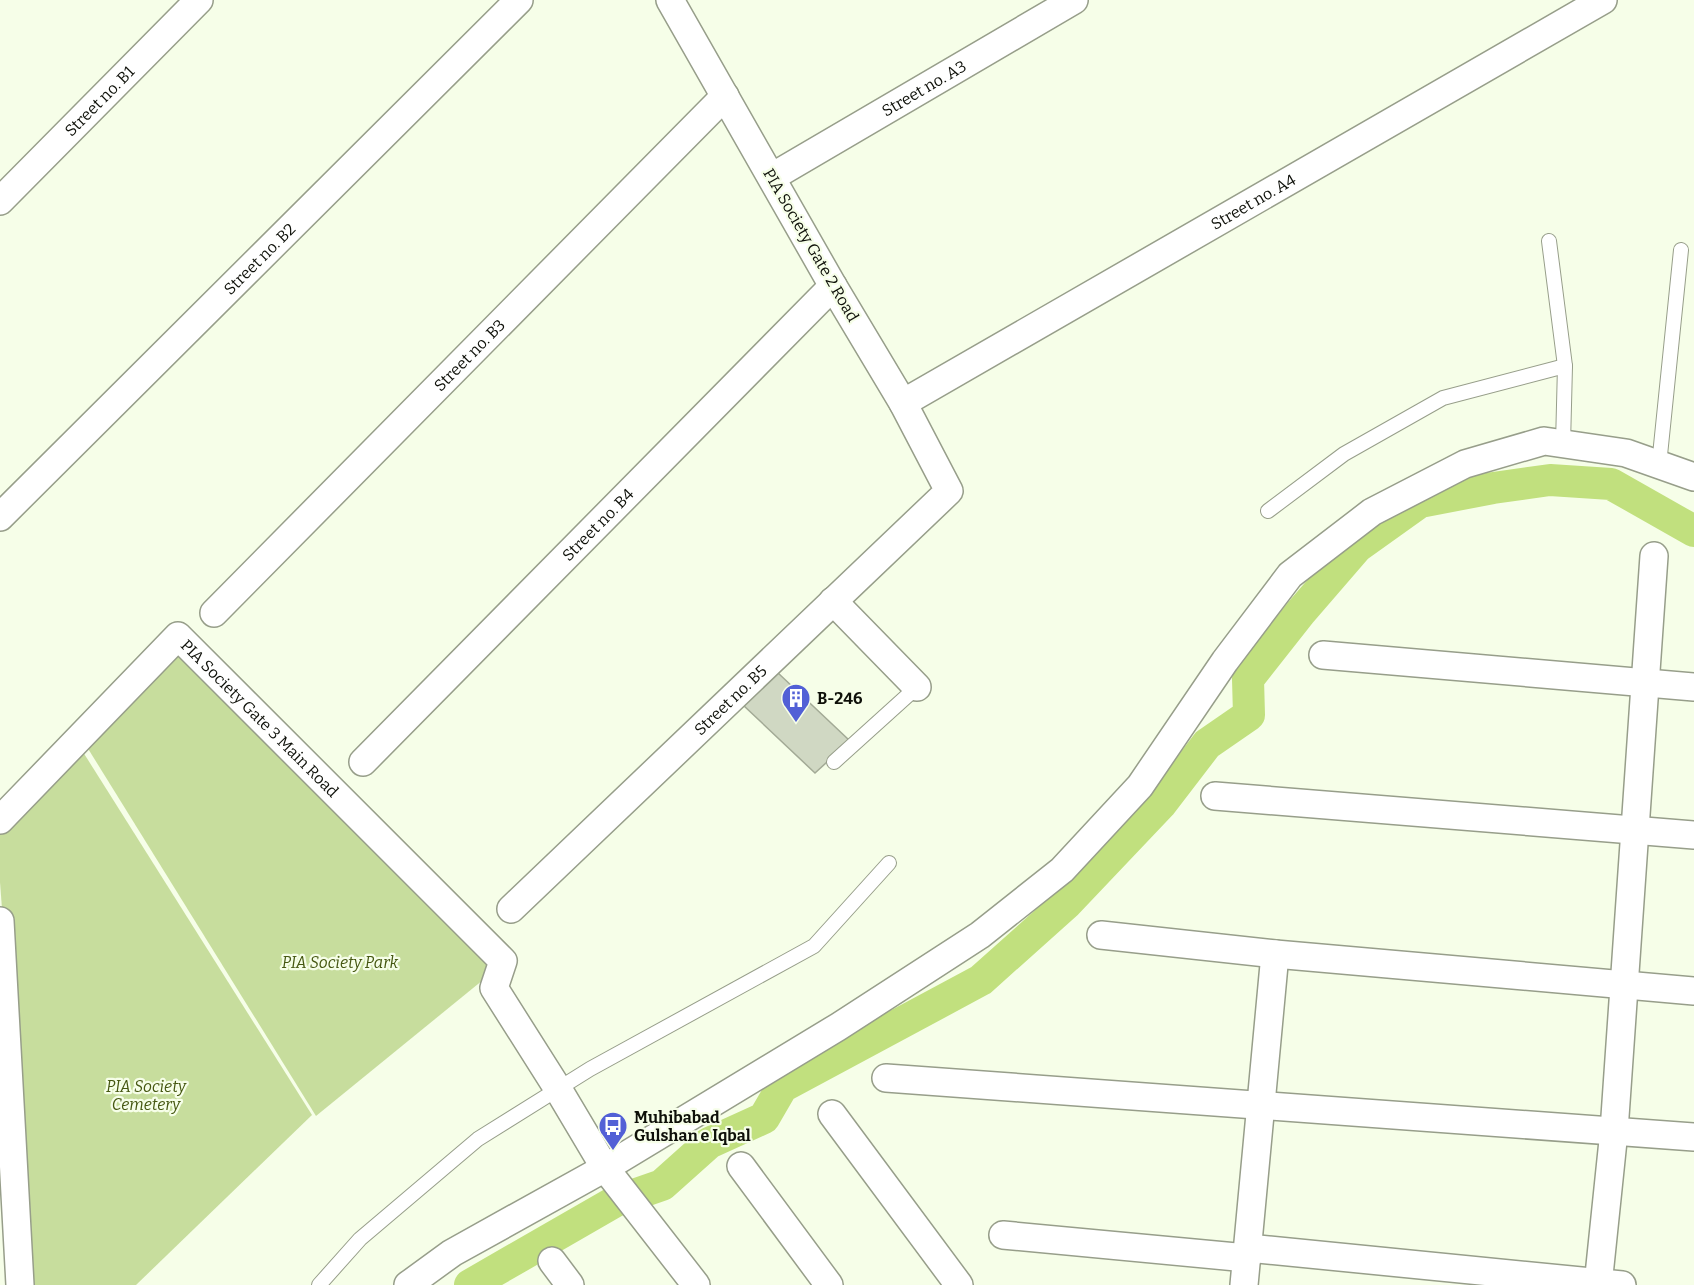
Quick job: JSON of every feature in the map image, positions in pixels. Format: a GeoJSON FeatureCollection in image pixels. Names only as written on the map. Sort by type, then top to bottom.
{"type":"FeatureCollection","features":[{"type":"Feature","properties":{"kind":"street","name":"Street no. B1"},"geometry":{"type":"LineString","coordinates":[[0,201],[199,0]]}},
{"type":"Feature","properties":{"kind":"street","name":"Street no. B2"},"geometry":{"type":"LineString","coordinates":[[0,517],[519,0]]}},
{"type":"Feature","properties":{"kind":"street","name":"PIA Society Gate 2 Road"},"geometry":{"type":"LineString","coordinates":[[670,0],[833,286],[903,403],[949,491]]}},
{"type":"Feature","properties":{"kind":"street","name":"Street no. A3"},"geometry":{"type":"LineString","coordinates":[[772,177],[1074,0]]}},
{"type":"Feature","properties":{"kind":"street","name":"Street no. A4"},"geometry":{"type":"LineString","coordinates":[[903,403],[1604,0]]}},
{"type":"Feature","properties":{"kind":"street","name":"Street no. B3"},"geometry":{"type":"LineString","coordinates":[[214,613],[725,96]]}},
{"type":"Feature","properties":{"kind":"street","name":"Street no. B4"},"geometry":{"type":"LineString","coordinates":[[363,762],[833,286]]}},
{"type":"Feature","properties":{"kind":"street"},"geometry":{"type":"LineString","coordinates":[[408,1285],[452,1253],[613,1178],[980,935],[1062,870],[1140,786],[1225,661],[1290,575],[1372,512],[1465,464],[1544,441],[1626,453],[1694,477]]}},
{"type":"Feature","properties":{"kind":"street","name":"Street no. B5"},"geometry":{"type":"LineString","coordinates":[[511,909],[949,491]]}},
{"type":"Feature","properties":{"kind":"street"},"geometry":{"type":"LineString","coordinates":[[1004,1235],[1248,1253],[1606,1284],[1614,1131],[1654,556]]}},
{"type":"Feature","properties":{"kind":"street"},"geometry":{"type":"LineString","coordinates":[[833,601],[917,687]]}},
{"type":"Feature","properties":{"kind":"street","name":"PIA Society Gate 3 Main Road"},"geometry":{"type":"LineString","coordinates":[[0,820],[178,636],[503,961],[494,988],[558,1089]]}},
{"type":"Feature","properties":{"kind":"street"},"geometry":{"type":"LineString","coordinates":[[1323,655],[1694,687]]}},
{"type":"Feature","properties":{"kind":"street"},"geometry":{"type":"LineString","coordinates":[[1215,796],[1694,835]]}},
{"type":"Feature","properties":{"kind":"street"},"geometry":{"type":"LineString","coordinates":[[0,921],[20,1285]]}},
{"type":"Feature","properties":{"kind":"street"},"geometry":{"type":"LineString","coordinates":[[1101,935],[1275,954],[1694,992]]}},
{"type":"Feature","properties":{"kind":"street"},"geometry":{"type":"LineString","coordinates":[[1244,1285],[1275,954]]}},
{"type":"Feature","properties":{"kind":"street"},"geometry":{"type":"LineString","coordinates":[[886,1078],[1694,1137]]}},
{"type":"Feature","properties":{"kind":"street"},"geometry":{"type":"LineString","coordinates":[[558,1089],[613,1178],[696,1285]]}},
{"type":"Feature","properties":{"kind":"street"},"geometry":{"type":"LineString","coordinates":[[832,1114],[959,1285]]}},
{"type":"Feature","properties":{"kind":"street"},"geometry":{"type":"LineString","coordinates":[[741,1166],[829,1285]]}},
{"type":"Feature","properties":{"kind":"street"},"geometry":{"type":"LineString","coordinates":[[552,1261],[570,1285]]}},
{"type":"Feature","properties":{"kind":"lane"},"geometry":{"type":"LineString","coordinates":[[1549,241],[1565,366],[1563,444]]}},
{"type":"Feature","properties":{"kind":"lane"},"geometry":{"type":"LineString","coordinates":[[1659,465],[1681,250]]}},
{"type":"Feature","properties":{"kind":"lane"},"geometry":{"type":"LineString","coordinates":[[1268,511],[1344,454],[1443,398],[1565,366]]}},
{"type":"Feature","properties":{"kind":"lane"},"geometry":{"type":"LineString","coordinates":[[834,762],[917,687]]}},
{"type":"Feature","properties":{"kind":"lane"},"geometry":{"type":"LineString","coordinates":[[318,1285],[360,1239],[478,1139],[590,1069],[814,946],[889,863]]}},
{"type":"Feature","properties":{"kind":"green space","name":"PIA Society Park"},"geometry":{"type":"Polygon","coordinates":[[[180,653],[494,971],[316,1116],[87,747],[180,653]]]}},
{"type":"Feature","properties":{"kind":"green space","name":"PIA Society Cemetery"},"geometry":{"type":"Polygon","coordinates":[[[83,752],[312,1115],[136,1285],[30,1285],[0,882],[0,820],[83,752]]]}},
{"type":"Feature","properties":{"kind":"building","name":"B-246"},"geometry":{"type":"Polygon","coordinates":[[[777,672],[850,741],[815,773],[743,705],[777,672]]]}},
{"type":"Feature","properties":{"kind":"waterway"},"geometry":{"type":"LineString","coordinates":[[470,1285],[616,1201],[662,1185],[709,1143],[764,1118],[782,1087],[981,980],[1067,903],[1161,804],[1207,744],[1249,715],[1248,679],[1300,613],[1357,547],[1420,502],[1550,480],[1611,484],[1694,531]]}},
{"type":"Feature","properties":{"kind":"place","name":"B-246"},"geometry":{"type":"Point","coordinates":[796,724]}},
{"type":"Feature","properties":{"kind":"place","name":"Muhibabad Gulshan e Iqbal"},"geometry":{"type":"Point","coordinates":[613,1152]}}]}
